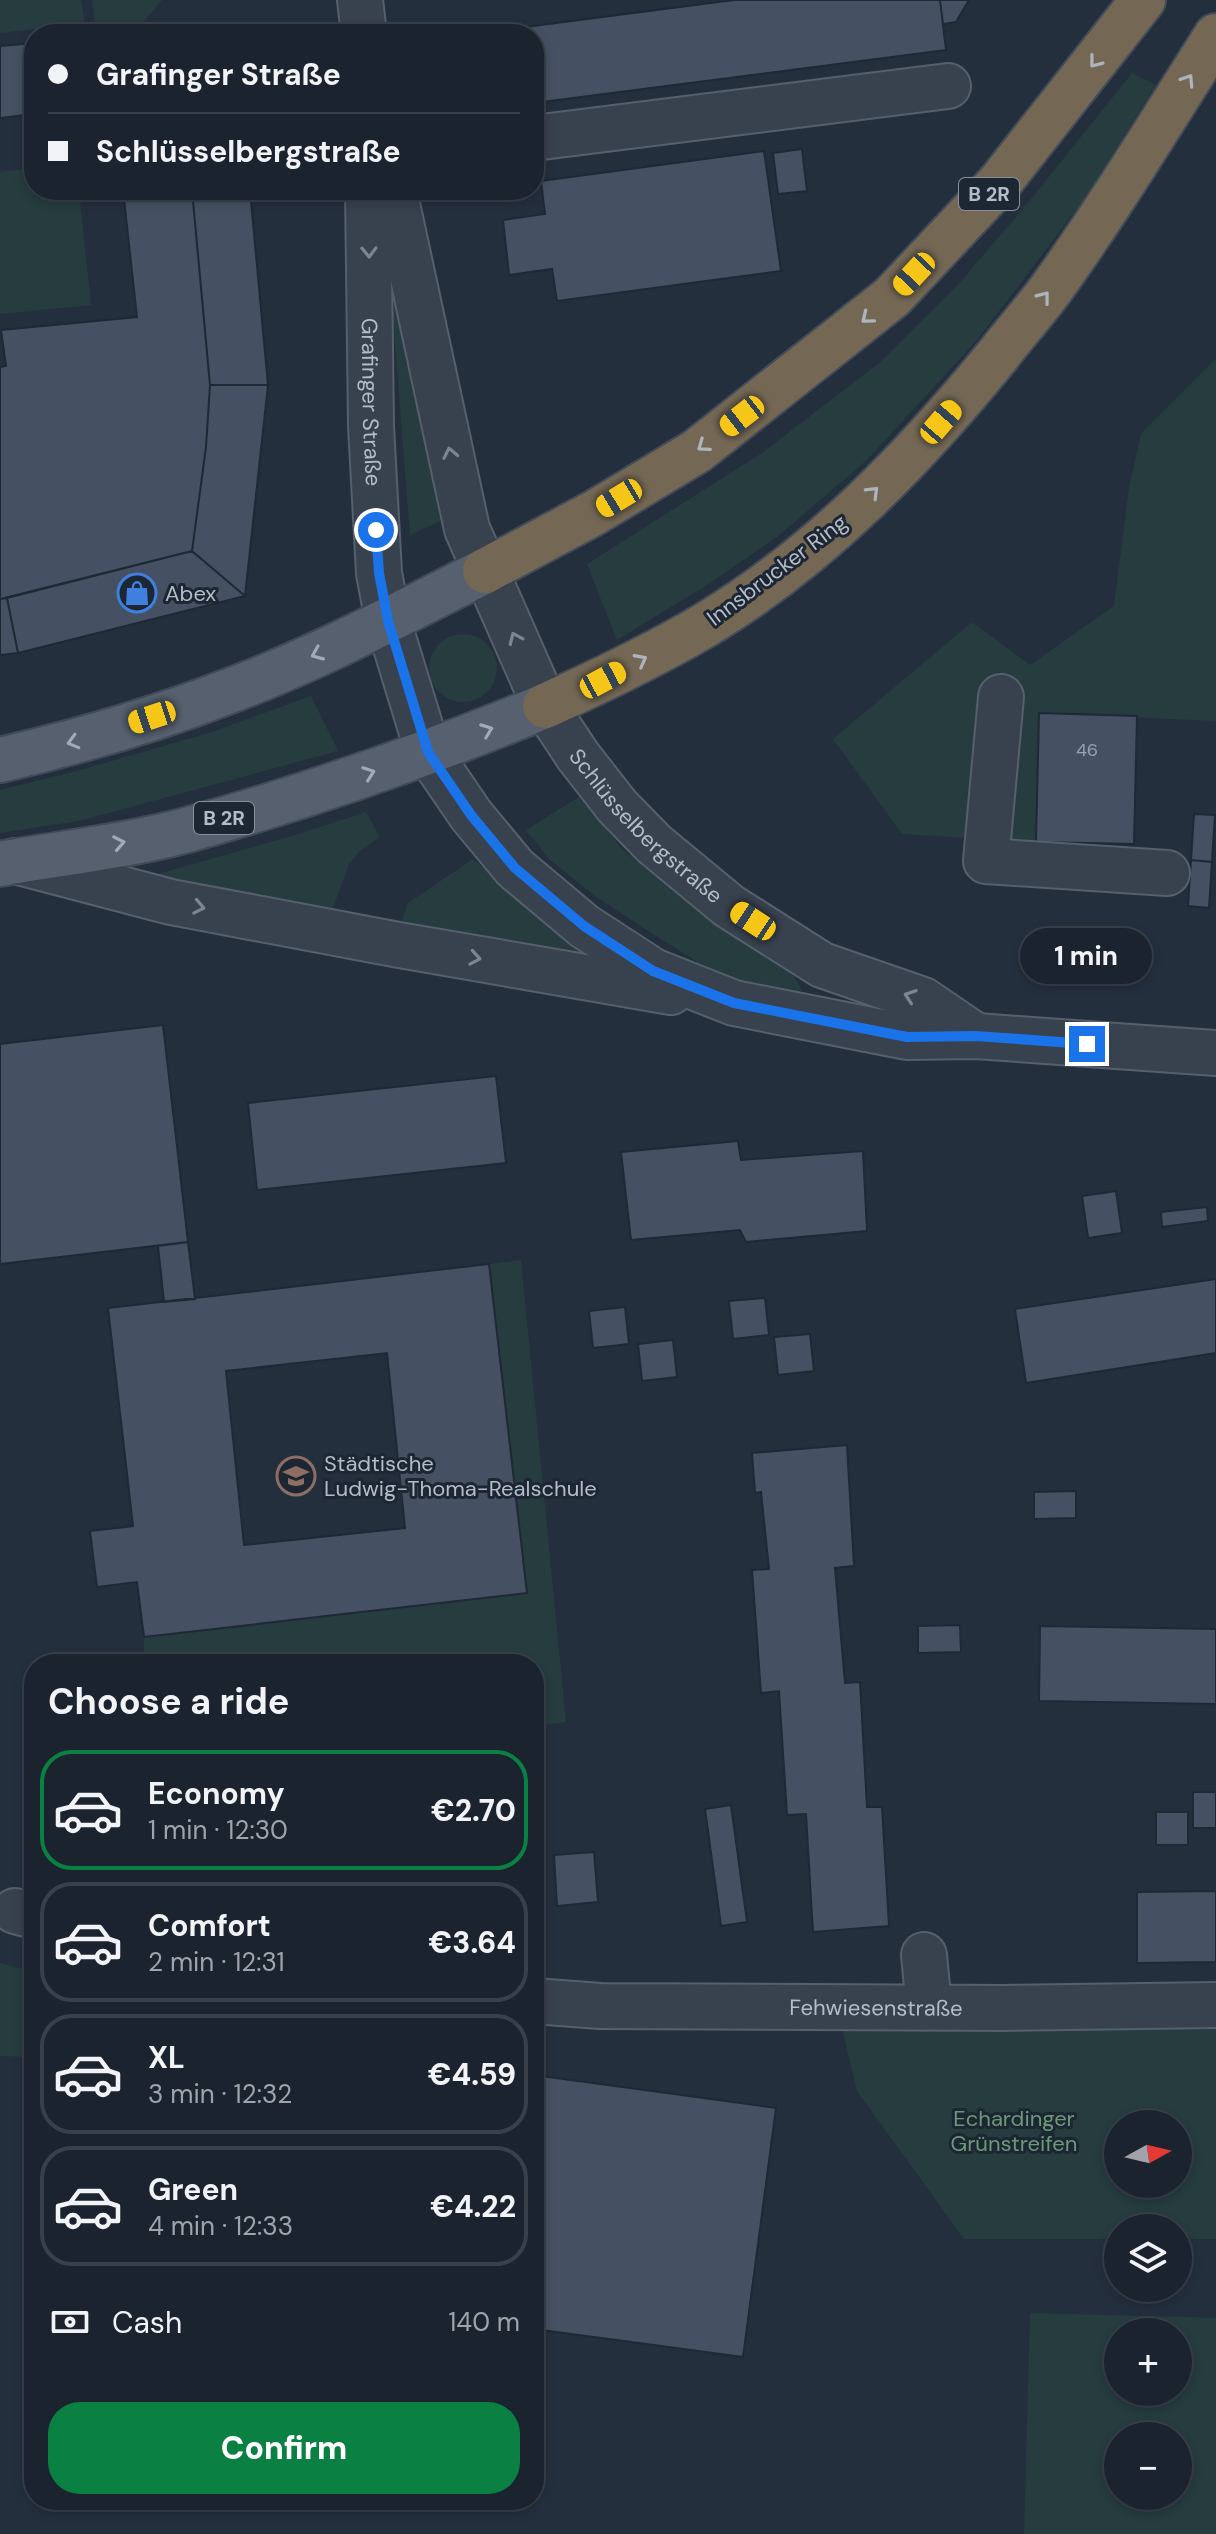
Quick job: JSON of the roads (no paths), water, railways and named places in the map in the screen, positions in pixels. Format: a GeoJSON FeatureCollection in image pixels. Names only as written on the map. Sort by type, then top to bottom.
{"type":"FeatureCollection","features":[{"type":"Feature","properties":{"kind":"highway","name":"B 2R"},"geometry":{"type":"LineString","coordinates":[[485,571],[594,513],[697,451],[892,297],[1000,182],[1143,0]]}},
{"type":"Feature","properties":{"kind":"highway","name":"Innsbrucker Ring"},"geometry":{"type":"LineString","coordinates":[[545,706],[603,680],[707,624],[779,575],[842,523],[921,445],[1050,291],[1216,36]]}},
{"type":"Feature","properties":{"kind":"main road","name":"B 2R"},"geometry":{"type":"LineString","coordinates":[[0,760],[71,743],[232,690],[388,621],[485,571]]}},
{"type":"Feature","properties":{"kind":"main road","name":"Innsbrucker Ring"},"geometry":{"type":"LineString","coordinates":[[7,862],[184,830],[342,783],[545,706]]}},
{"type":"Feature","properties":{"kind":"street"},"geometry":{"type":"LineString","coordinates":[[360,0],[363,24]]}},
{"type":"Feature","properties":{"kind":"street"},"geometry":{"type":"LineString","coordinates":[[544,137],[948,86]]}},
{"type":"Feature","properties":{"kind":"street","name":"Grafinger Straße"},"geometry":{"type":"LineString","coordinates":[[368,200],[371,426],[379,573],[388,621],[428,752]]}},
{"type":"Feature","properties":{"kind":"street"},"geometry":{"type":"LineString","coordinates":[[396,200],[467,529],[545,706]]}},
{"type":"Feature","properties":{"kind":"street"},"geometry":{"type":"LineString","coordinates":[[1001,697],[986,861],[1167,873]]}},
{"type":"Feature","properties":{"kind":"street","name":"Schlüsselbergstraße"},"geometry":{"type":"LineString","coordinates":[[545,706],[578,756],[617,806],[654,844],[729,906],[822,965],[923,1000],[976,1036]]}},
{"type":"Feature","properties":{"kind":"street"},"geometry":{"type":"LineString","coordinates":[[428,752],[471,815],[515,868],[584,926],[653,971],[734,1003]]}},
{"type":"Feature","properties":{"kind":"street"},"geometry":{"type":"LineString","coordinates":[[7,862],[171,902],[907,1037],[976,1036],[1216,1053]]}},
{"type":"Feature","properties":{"kind":"street"},"geometry":{"type":"LineString","coordinates":[[924,1955],[929,2007]]}},
{"type":"Feature","properties":{"kind":"street","name":"Fehwiesenstraße"},"geometry":{"type":"LineString","coordinates":[[544,2002],[600,2006],[1017,2008],[1216,2005]]}},
{"type":"Feature","properties":{"kind":"place","name":"Abex"},"geometry":{"type":"Point","coordinates":[137,593]}},
{"type":"Feature","properties":{"kind":"place","name":"Städtische Ludwig-Thoma-Realschule"},"geometry":{"type":"Point","coordinates":[296,1476]}},
{"type":"Feature","properties":{"kind":"park label","name":"Echardinger Grünstreifen"},"geometry":{"type":"Point","coordinates":[1014,2130]}}]}
